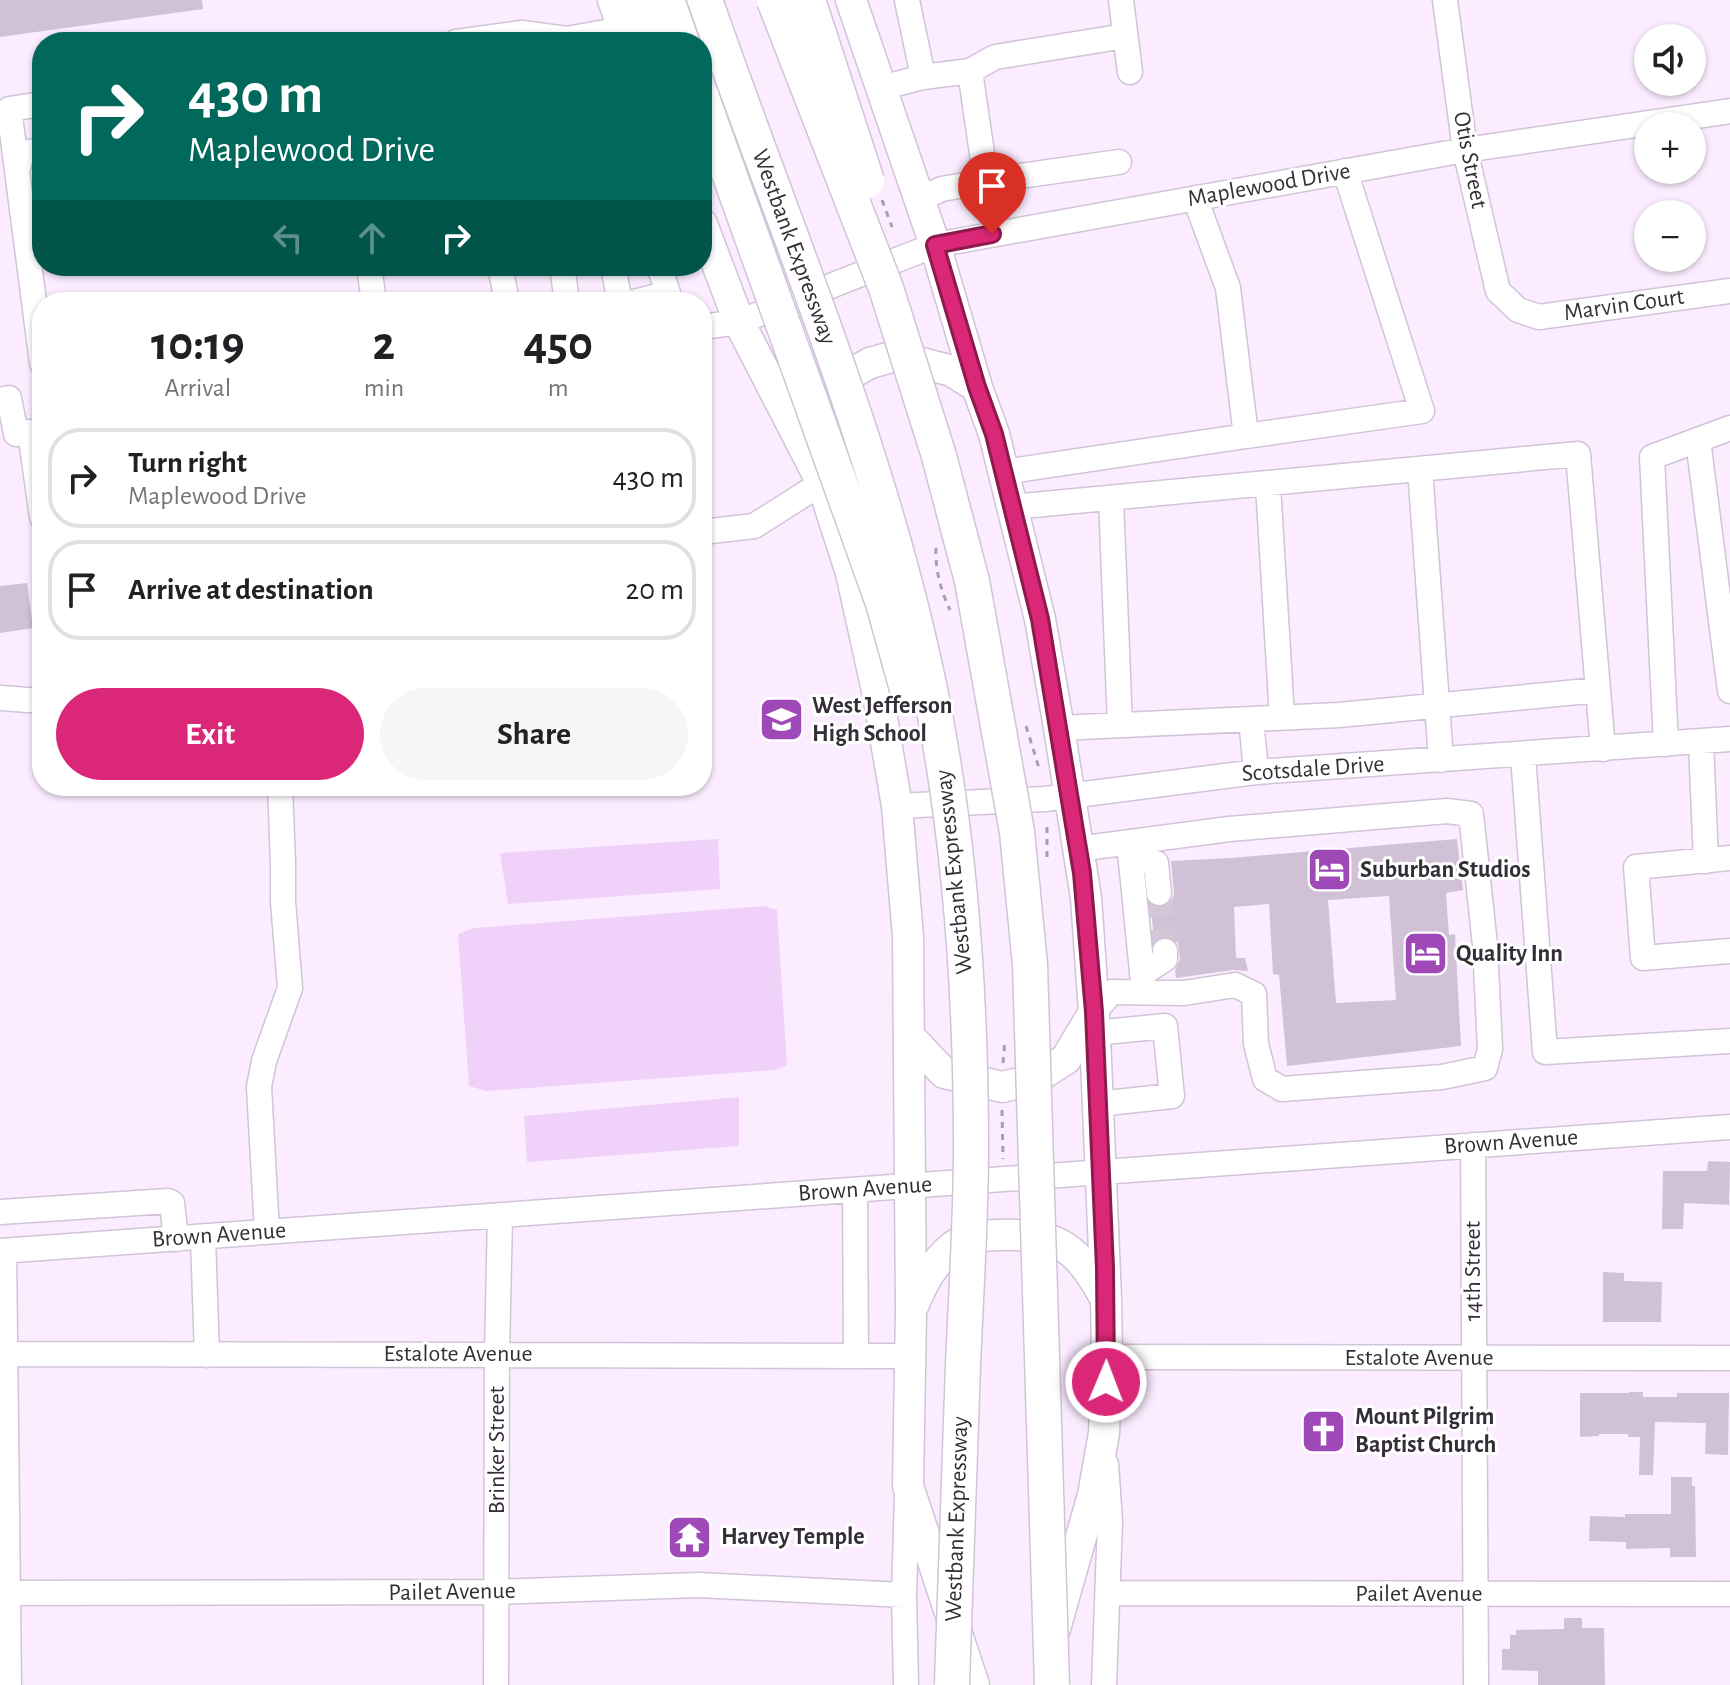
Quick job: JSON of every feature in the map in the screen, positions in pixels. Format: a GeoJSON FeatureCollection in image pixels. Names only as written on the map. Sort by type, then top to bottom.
{"type":"FeatureCollection","features":[{"type":"Feature","properties":{"kind":"highway"},"geometry":{"type":"LineString","coordinates":[[667,0],[678,32]]}},
{"type":"Feature","properties":{"kind":"highway","name":"Westbank Expressway"},"geometry":{"type":"LineString","coordinates":[[705,0],[855,415],[902,573],[939,740],[953,835],[964,932],[969,1017],[971,1152],[952,1685]]}},
{"type":"Feature","properties":{"kind":"highway"},"geometry":{"type":"LineString","coordinates":[[774,0],[886,288],[939,456],[972,581],[1017,832],[1030,965],[1052,1685]]}},
{"type":"Feature","properties":{"kind":"highway"},"geometry":{"type":"LineString","coordinates":[[808,0],[922,353],[939,456]]}},
{"type":"Feature","properties":{"kind":"highway"},"geometry":{"type":"LineString","coordinates":[[712,126],[883,603],[908,691],[939,740]]}},
{"type":"Feature","properties":{"kind":"main road"},"geometry":{"type":"LineString","coordinates":[[613,0],[634,28]]}},
{"type":"Feature","properties":{"kind":"main road"},"geometry":{"type":"LineString","coordinates":[[858,3],[881,88],[935,245],[1004,472],[1040,619],[1086,898],[1095,1023],[1106,1299],[1104,1433],[1093,1495],[1040,1685]]}},
{"type":"Feature","properties":{"kind":"main road","name":"Westbank Expressway"},"geometry":{"type":"LineString","coordinates":[[712,250],[739,322],[815,471],[851,573],[878,695],[897,806],[908,937],[911,1309],[908,1486]]}},
{"type":"Feature","properties":{"kind":"main road"},"geometry":{"type":"LineString","coordinates":[[815,471],[819,407],[834,383],[870,363],[895,356],[952,371],[977,387]]}},
{"type":"Feature","properties":{"kind":"main road"},"geometry":{"type":"LineString","coordinates":[[909,1036],[944,1073],[1002,1087],[1033,1080],[1066,1059],[1095,1023]]}},
{"type":"Feature","properties":{"kind":"main road"},"geometry":{"type":"LineString","coordinates":[[911,1309],[934,1266],[957,1244],[980,1236],[1025,1234],[1054,1241],[1077,1257],[1106,1299]]}},
{"type":"Feature","properties":{"kind":"main road"},"geometry":{"type":"LineString","coordinates":[[908,1486],[974,1685]]}},
{"type":"Feature","properties":{"kind":"street"},"geometry":{"type":"LineString","coordinates":[[907,0],[923,77]]}},
{"type":"Feature","properties":{"kind":"street"},"geometry":{"type":"LineString","coordinates":[[1121,0],[1130,72]]}},
{"type":"Feature","properties":{"kind":"street","name":"Otis Street"},"geometry":{"type":"LineString","coordinates":[[1445,0],[1465,150],[1498,291],[1518,310]]}},
{"type":"Feature","properties":{"kind":"street"},"geometry":{"type":"LineString","coordinates":[[613,32],[634,28]]}},
{"type":"Feature","properties":{"kind":"street"},"geometry":{"type":"LineString","coordinates":[[881,88],[923,77],[970,71],[995,57],[1125,36]]}},
{"type":"Feature","properties":{"kind":"street"},"geometry":{"type":"LineString","coordinates":[[970,71],[986,181]]}},
{"type":"Feature","properties":{"kind":"street"},"geometry":{"type":"LineString","coordinates":[[32,106],[9,109],[33,292]]}},
{"type":"Feature","properties":{"kind":"street","name":"Maplewood Drive"},"geometry":{"type":"LineString","coordinates":[[712,326],[739,322],[935,245],[1465,150],[1730,111]]}},
{"type":"Feature","properties":{"kind":"street"},"geometry":{"type":"LineString","coordinates":[[18,168],[22,153],[32,152]]}},
{"type":"Feature","properties":{"kind":"street"},"geometry":{"type":"LineString","coordinates":[[919,199],[942,189],[1119,162]]}},
{"type":"Feature","properties":{"kind":"street"},"geometry":{"type":"LineString","coordinates":[[1004,472],[1422,411],[1345,171]]}},
{"type":"Feature","properties":{"kind":"street"},"geometry":{"type":"LineString","coordinates":[[1195,198],[1228,288],[1246,436]]}},
{"type":"Feature","properties":{"kind":"street","name":"Marvin Court"},"geometry":{"type":"LineString","coordinates":[[1518,310],[1539,317],[1730,291]]}},
{"type":"Feature","properties":{"kind":"street"},"geometry":{"type":"LineString","coordinates":[[0,400],[9,398],[22,433],[32,475]]}},
{"type":"Feature","properties":{"kind":"street"},"geometry":{"type":"LineString","coordinates":[[1666,744],[1652,457],[1730,428]]}},
{"type":"Feature","properties":{"kind":"street"},"geometry":{"type":"LineString","coordinates":[[1698,440],[1730,691]]}},
{"type":"Feature","properties":{"kind":"street"},"geometry":{"type":"LineString","coordinates":[[1012,507],[1578,454],[1603,749]]}},
{"type":"Feature","properties":{"kind":"street"},"geometry":{"type":"LineString","coordinates":[[1420,469],[1441,760]]}},
{"type":"Feature","properties":{"kind":"street"},"geometry":{"type":"LineString","coordinates":[[712,531],[754,526],[815,471]]}},
{"type":"Feature","properties":{"kind":"street"},"geometry":{"type":"LineString","coordinates":[[1268,485],[1282,717]]}},
{"type":"Feature","properties":{"kind":"street"},"geometry":{"type":"LineString","coordinates":[[1111,499],[1120,725]]}},
{"type":"Feature","properties":{"kind":"street"},"geometry":{"type":"LineString","coordinates":[[1059,728],[1339,715],[1598,690]]}},
{"type":"Feature","properties":{"kind":"street"},"geometry":{"type":"LineString","coordinates":[[0,698],[32,700]]}},
{"type":"Feature","properties":{"kind":"street"},"geometry":{"type":"LineString","coordinates":[[1251,719],[1256,772]]}},
{"type":"Feature","properties":{"kind":"street","name":"Scotsdale Drive"},"geometry":{"type":"LineString","coordinates":[[897,806],[1045,799],[1256,772],[1730,739]]}},
{"type":"Feature","properties":{"kind":"street"},"geometry":{"type":"LineString","coordinates":[[1701,742],[1718,860],[1636,867],[1643,958],[1730,951]]}},
{"type":"Feature","properties":{"kind":"street"},"geometry":{"type":"LineString","coordinates":[[1523,755],[1545,1052],[1730,1041]]}},
{"type":"Feature","properties":{"kind":"street"},"geometry":{"type":"LineString","coordinates":[[267,1232],[259,1087],[264,1061],[290,988],[283,901],[280,796]]}},
{"type":"Feature","properties":{"kind":"street"},"geometry":{"type":"LineString","coordinates":[[1078,849],[1130,849],[1229,829],[1447,811],[1471,814],[1485,945],[1490,1049],[1485,1068],[1442,1077],[1282,1089],[1265,1079],[1256,1044],[1254,994],[1235,985],[1184,993],[1143,983],[1112,992],[1095,1023],[1165,1026],[1172,1096],[1098,1104]]}},
{"type":"Feature","properties":{"kind":"street"},"geometry":{"type":"LineString","coordinates":[[1130,849],[1156,863],[1159,893]]}},
{"type":"Feature","properties":{"kind":"street"},"geometry":{"type":"LineString","coordinates":[[1130,849],[1143,983]]}},
{"type":"Feature","properties":{"kind":"street"},"geometry":{"type":"LineString","coordinates":[[1143,983],[1165,959],[1165,951]]}},
{"type":"Feature","properties":{"kind":"street","name":"Brown Avenue"},"geometry":{"type":"LineString","coordinates":[[2,1251],[1730,1127]]}},
{"type":"Feature","properties":{"kind":"street","name":"14th Street"},"geometry":{"type":"LineString","coordinates":[[1473,1145],[1476,1685]]}},
{"type":"Feature","properties":{"kind":"street"},"geometry":{"type":"LineString","coordinates":[[855,1190],[856,1356]]}},
{"type":"Feature","properties":{"kind":"street"},"geometry":{"type":"LineString","coordinates":[[0,1212],[168,1201],[172,1203],[176,1239]]}},
{"type":"Feature","properties":{"kind":"street","name":"Brinker Street"},"geometry":{"type":"LineString","coordinates":[[496,1685],[500,1215]]}},
{"type":"Feature","properties":{"kind":"street"},"geometry":{"type":"LineString","coordinates":[[203,1238],[207,1355]]}},
{"type":"Feature","properties":{"kind":"street"},"geometry":{"type":"LineString","coordinates":[[2,1251],[6,1354],[4,1593],[9,1685]]}},
{"type":"Feature","properties":{"kind":"street","name":"Estalote Avenue"},"geometry":{"type":"LineString","coordinates":[[6,1354],[910,1356]]}},
{"type":"Feature","properties":{"kind":"street","name":"Estalote Avenue"},"geometry":{"type":"LineString","coordinates":[[1107,1357],[1730,1358]]}},
{"type":"Feature","properties":{"kind":"street"},"geometry":{"type":"LineString","coordinates":[[1104,1433],[1110,1521],[1104,1685]]}},
{"type":"Feature","properties":{"kind":"street","name":"Westbank Expressway"},"geometry":{"type":"LineString","coordinates":[[906,1685],[904,1595],[908,1486]]}},
{"type":"Feature","properties":{"kind":"street","name":"Pailet Avenue"},"geometry":{"type":"LineString","coordinates":[[4,1593],[496,1592],[698,1585],[904,1595]]}},
{"type":"Feature","properties":{"kind":"street","name":"Pailet Avenue"},"geometry":{"type":"LineString","coordinates":[[1108,1593],[1730,1594]]}},
{"type":"Feature","properties":{"kind":"shaded area"},"geometry":{"type":"Polygon","coordinates":[[[718,839],[720,889],[508,904],[500,853],[718,839]]]}},
{"type":"Feature","properties":{"kind":"shaded area"},"geometry":{"type":"Polygon","coordinates":[[[764,906],[777,910],[787,1065],[776,1070],[486,1091],[469,1086],[458,934],[474,928],[764,906]]]}},
{"type":"Feature","properties":{"kind":"shaded area"},"geometry":{"type":"Polygon","coordinates":[[[739,1097],[739,1146],[527,1162],[524,1116],[739,1097]]]}},
{"type":"Feature","properties":{"kind":"building"},"geometry":{"type":"Polygon","coordinates":[[[0,0],[202,0],[203,9],[0,37],[0,0]]]}},
{"type":"Feature","properties":{"kind":"building"},"geometry":{"type":"Polygon","coordinates":[[[27,583],[32,628],[0,633],[0,586],[27,583]]]}},
{"type":"Feature","properties":{"kind":"building","name":"Quality Inn"},"geometry":{"type":"Polygon","coordinates":[[[1457,839],[1463,890],[1446,893],[1449,935],[1455,934],[1461,1046],[1287,1066],[1279,975],[1273,974],[1269,904],[1234,907],[1236,958],[1245,958],[1248,971],[1233,970],[1176,978],[1175,970],[1180,959],[1178,943],[1166,936],[1154,941],[1151,905],[1161,908],[1173,898],[1171,861],[1457,839]],[[1389,896],[1328,900],[1336,1003],[1396,1000],[1389,896]]]}},
{"type":"Feature","properties":{"kind":"building"},"geometry":{"type":"Polygon","coordinates":[[[1708,1161],[1730,1162],[1729,1205],[1684,1203],[1683,1229],[1662,1229],[1663,1171],[1707,1171],[1708,1161]]]}},
{"type":"Feature","properties":{"kind":"building"},"geometry":{"type":"Polygon","coordinates":[[[1603,1272],[1624,1273],[1624,1281],[1662,1282],[1661,1322],[1603,1322],[1603,1272]]]}},
{"type":"Feature","properties":{"kind":"building"},"geometry":{"type":"Polygon","coordinates":[[[1643,1392],[1643,1397],[1677,1397],[1677,1393],[1729,1393],[1728,1455],[1705,1454],[1706,1423],[1655,1422],[1653,1475],[1639,1475],[1640,1437],[1599,1434],[1580,1437],[1580,1393],[1643,1392]]]}},
{"type":"Feature","properties":{"kind":"building"},"geometry":{"type":"Polygon","coordinates":[[[1671,1477],[1692,1477],[1692,1486],[1695,1486],[1696,1557],[1670,1557],[1670,1548],[1626,1549],[1626,1542],[1589,1541],[1590,1516],[1671,1514],[1671,1477]]]}},
{"type":"Feature","properties":{"kind":"building"},"geometry":{"type":"Polygon","coordinates":[[[1564,1618],[1582,1618],[1582,1628],[1604,1628],[1605,1685],[1538,1685],[1538,1671],[1502,1670],[1502,1649],[1510,1649],[1510,1635],[1516,1635],[1516,1630],[1564,1629],[1564,1618]]]}},
{"type":"Feature","properties":{"kind":"tunnel"},"geometry":{"type":"LineString","coordinates":[[1159,893],[1165,951]]}},
{"type":"Feature","properties":{"kind":"place","name":"West Jefferson High School"},"geometry":{"type":"Point","coordinates":[781,720]}},
{"type":"Feature","properties":{"kind":"place","name":"Suburban Studios"},"geometry":{"type":"Point","coordinates":[1329,870]}},
{"type":"Feature","properties":{"kind":"place","name":"Quality Inn"},"geometry":{"type":"Point","coordinates":[1425,954]}},
{"type":"Feature","properties":{"kind":"place","name":"Mount Pilgrim Baptist Church"},"geometry":{"type":"Point","coordinates":[1324,1431]}},
{"type":"Feature","properties":{"kind":"place","name":"Harvey Temple"},"geometry":{"type":"Point","coordinates":[690,1537]}},
{"type":"Feature","properties":{"kind":"route"},"geometry":{"type":"LineString","coordinates":[[992,234],[935,245],[994,434],[1040,619],[1086,898],[1105,1268],[1106,1382]]}}]}
